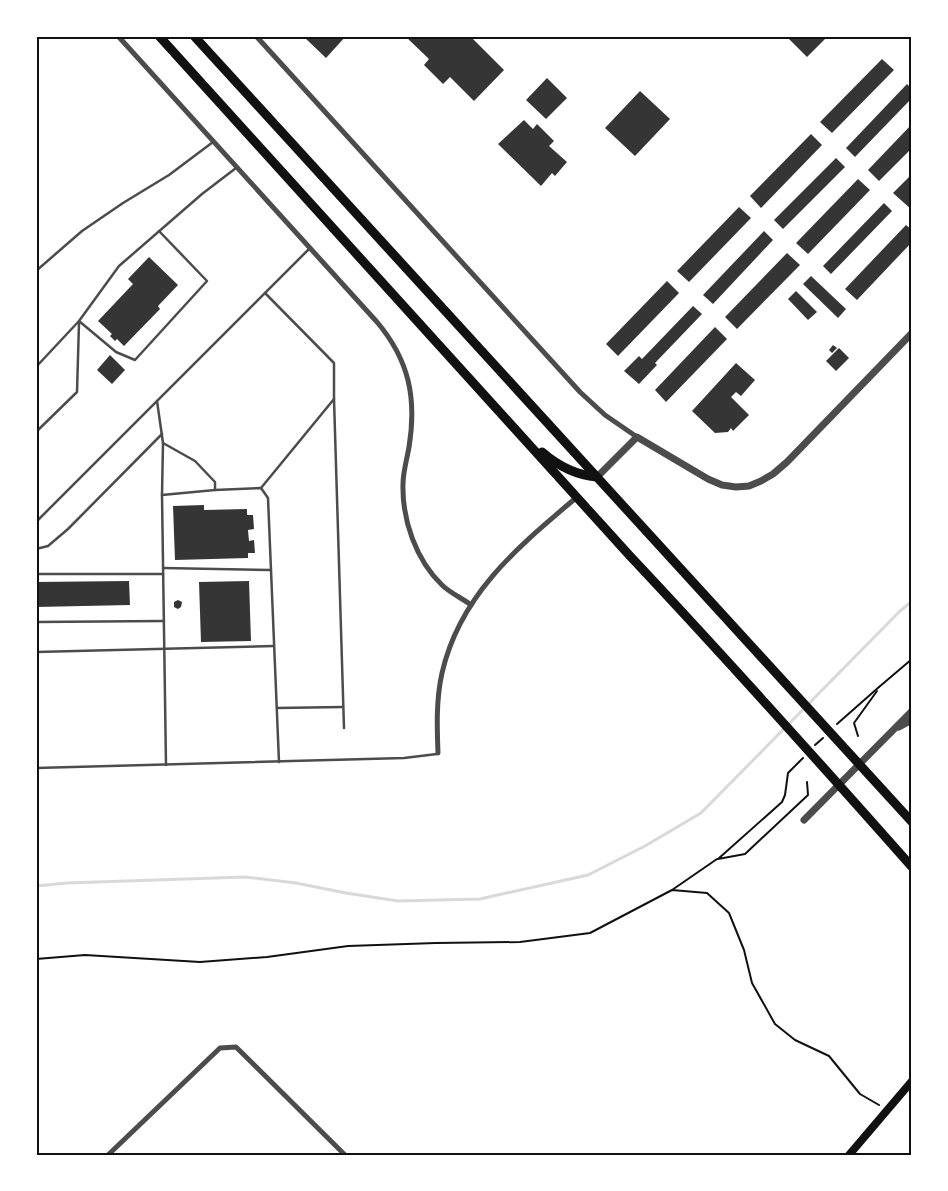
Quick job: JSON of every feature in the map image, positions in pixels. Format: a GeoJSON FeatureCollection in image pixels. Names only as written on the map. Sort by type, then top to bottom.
{"type":"FeatureCollection","features":[{"type":"Feature","properties":{"kind":"highway"},"geometry":{"type":"LineString","coordinates":[[159,36],[818,761],[910,865]]}},
{"type":"Feature","properties":{"kind":"highway"},"geometry":{"type":"LineString","coordinates":[[194,36],[912,822]]}},
{"type":"Feature","properties":{"kind":"highway"},"geometry":{"type":"LineString","coordinates":[[521,435],[568,470],[584,476],[597,477]]}},
{"type":"Feature","properties":{"kind":"main road"},"geometry":{"type":"LineString","coordinates":[[849,1155],[912,1081]]}},
{"type":"Feature","properties":{"kind":"street"},"geometry":{"type":"LineString","coordinates":[[118,36],[388,334],[404,363],[409,382],[411,402],[410,446],[402,484],[407,524],[420,555],[431,571],[443,586],[471,604]]}},
{"type":"Feature","properties":{"kind":"street"},"geometry":{"type":"LineString","coordinates":[[256,36],[580,392],[605,415],[637,437],[715,482],[736,487],[749,486],[773,474],[787,462],[912,333]]}},
{"type":"Feature","properties":{"kind":"street"},"geometry":{"type":"LineString","coordinates":[[597,477],[637,437]]}},
{"type":"Feature","properties":{"kind":"street"},"geometry":{"type":"LineString","coordinates":[[438,754],[436,718],[442,675],[453,639],[471,604],[480,590],[509,558],[577,497]]}},
{"type":"Feature","properties":{"kind":"street"},"geometry":{"type":"LineString","coordinates":[[804,820],[912,710]]}},
{"type":"Feature","properties":{"kind":"street"},"geometry":{"type":"LineString","coordinates":[[894,730],[912,720]]}},
{"type":"Feature","properties":{"kind":"street"},"geometry":{"type":"LineString","coordinates":[[108,1155],[220,1048],[236,1047],[345,1155]]}},
{"type":"Feature","properties":{"kind":"lane"},"geometry":{"type":"LineString","coordinates":[[36,272],[82,231],[123,202],[169,175],[214,141]]}},
{"type":"Feature","properties":{"kind":"lane"},"geometry":{"type":"LineString","coordinates":[[36,368],[79,321],[119,266],[202,194],[238,167]]}},
{"type":"Feature","properties":{"kind":"lane"},"geometry":{"type":"LineString","coordinates":[[79,321],[116,352],[134,360],[207,281],[159,231]]}},
{"type":"Feature","properties":{"kind":"lane"},"geometry":{"type":"LineString","coordinates":[[36,522],[310,248]]}},
{"type":"Feature","properties":{"kind":"lane"},"geometry":{"type":"LineString","coordinates":[[265,293],[334,363],[344,728]]}},
{"type":"Feature","properties":{"kind":"lane"},"geometry":{"type":"LineString","coordinates":[[36,432],[77,392],[79,321]]}},
{"type":"Feature","properties":{"kind":"lane"},"geometry":{"type":"LineString","coordinates":[[162,496],[215,490],[261,488],[334,399]]}},
{"type":"Feature","properties":{"kind":"lane"},"geometry":{"type":"LineString","coordinates":[[157,401],[163,443],[166,765]]}},
{"type":"Feature","properties":{"kind":"lane"},"geometry":{"type":"LineString","coordinates":[[36,549],[48,546],[68,529],[162,434]]}},
{"type":"Feature","properties":{"kind":"lane"},"geometry":{"type":"LineString","coordinates":[[163,443],[195,460],[215,482],[215,490]]}},
{"type":"Feature","properties":{"kind":"lane"},"geometry":{"type":"LineString","coordinates":[[261,488],[268,498],[279,762]]}},
{"type":"Feature","properties":{"kind":"lane"},"geometry":{"type":"LineString","coordinates":[[163,568],[271,570]]}},
{"type":"Feature","properties":{"kind":"lane"},"geometry":{"type":"LineString","coordinates":[[36,574],[163,574]]}},
{"type":"Feature","properties":{"kind":"lane"},"geometry":{"type":"LineString","coordinates":[[36,622],[164,621]]}},
{"type":"Feature","properties":{"kind":"lane"},"geometry":{"type":"LineString","coordinates":[[36,652],[274,646]]}},
{"type":"Feature","properties":{"kind":"lane"},"geometry":{"type":"LineString","coordinates":[[277,708],[343,707]]}},
{"type":"Feature","properties":{"kind":"lane"},"geometry":{"type":"LineString","coordinates":[[36,768],[404,758],[438,754]]}},
{"type":"Feature","properties":{"kind":"path"},"geometry":{"type":"LineString","coordinates":[[836,725],[912,659]]}},
{"type":"Feature","properties":{"kind":"path"},"geometry":{"type":"LineString","coordinates":[[858,736],[854,723],[879,687]]}},
{"type":"Feature","properties":{"kind":"path"},"geometry":{"type":"LineString","coordinates":[[815,746],[829,732]]}},
{"type":"Feature","properties":{"kind":"path"},"geometry":{"type":"LineString","coordinates":[[36,959],[86,955],[200,962],[267,957],[348,946],[520,942],[590,933],[672,890],[718,859],[782,802],[785,795],[788,773],[808,752]]}},
{"type":"Feature","properties":{"kind":"path"},"geometry":{"type":"LineString","coordinates":[[718,859],[745,854],[808,795],[807,782]]}},
{"type":"Feature","properties":{"kind":"path"},"geometry":{"type":"LineString","coordinates":[[672,890],[707,893],[729,913],[744,950],[752,983],[775,1024],[795,1040],[830,1056],[860,1094],[888,1110]]}},
{"type":"Feature","properties":{"kind":"building"},"geometry":{"type":"Polygon","coordinates":[[[303,36],[346,36],[326,58],[303,36]]]}},
{"type":"Feature","properties":{"kind":"building"},"geometry":{"type":"Polygon","coordinates":[[[405,36],[470,36],[504,70],[474,101],[450,77],[443,84],[424,65],[429,59],[405,36]]]}},
{"type":"Feature","properties":{"kind":"building"},"geometry":{"type":"Polygon","coordinates":[[[786,36],[828,36],[807,57],[786,36]]]}},
{"type":"Feature","properties":{"kind":"building"},"geometry":{"type":"Polygon","coordinates":[[[882,59],[894,70],[832,133],[820,122],[882,59]]]}},
{"type":"Feature","properties":{"kind":"building"},"geometry":{"type":"Polygon","coordinates":[[[547,78],[567,98],[546,119],[526,100],[547,78]]]}},
{"type":"Feature","properties":{"kind":"building"},"geometry":{"type":"Polygon","coordinates":[[[907,84],[912,89],[912,98],[855,157],[846,148],[907,84]]]}},
{"type":"Feature","properties":{"kind":"building"},"geometry":{"type":"Polygon","coordinates":[[[640,91],[670,119],[635,156],[605,128],[640,91]]]}},
{"type":"Feature","properties":{"kind":"building"},"geometry":{"type":"Polygon","coordinates":[[[524,120],[533,129],[537,124],[554,141],[549,146],[567,162],[555,176],[552,173],[541,186],[498,144],[524,120]]]}},
{"type":"Feature","properties":{"kind":"building"},"geometry":{"type":"Polygon","coordinates":[[[912,124],[912,148],[879,181],[868,170],[912,124]]]}},
{"type":"Feature","properties":{"kind":"building"},"geometry":{"type":"Polygon","coordinates":[[[811,134],[822,145],[761,208],[750,196],[811,134]]]}},
{"type":"Feature","properties":{"kind":"building"},"geometry":{"type":"Polygon","coordinates":[[[836,158],[845,167],[783,229],[774,220],[836,158]]]}},
{"type":"Feature","properties":{"kind":"building"},"geometry":{"type":"Polygon","coordinates":[[[912,174],[912,210],[893,193],[912,174]]]}},
{"type":"Feature","properties":{"kind":"building"},"geometry":{"type":"Polygon","coordinates":[[[858,179],[870,190],[808,254],[796,243],[858,179]]]}},
{"type":"Feature","properties":{"kind":"building"},"geometry":{"type":"Polygon","coordinates":[[[884,203],[892,211],[831,274],[823,266],[884,203]]]}},
{"type":"Feature","properties":{"kind":"building"},"geometry":{"type":"Polygon","coordinates":[[[739,207],[751,218],[689,282],[677,271],[739,207]]]}},
{"type":"Feature","properties":{"kind":"building"},"geometry":{"type":"Polygon","coordinates":[[[906,225],[912,230],[912,242],[857,300],[845,289],[906,225]]]}},
{"type":"Feature","properties":{"kind":"building"},"geometry":{"type":"Polygon","coordinates":[[[764,231],[773,240],[713,304],[703,295],[764,231]]]}},
{"type":"Feature","properties":{"kind":"building"},"geometry":{"type":"Polygon","coordinates":[[[787,253],[800,265],[737,329],[725,317],[787,253]]]}},
{"type":"Feature","properties":{"kind":"building"},"geometry":{"type":"Polygon","coordinates":[[[149,257],[178,285],[158,306],[160,309],[124,346],[117,339],[115,341],[110,336],[112,334],[98,321],[133,284],[128,279],[149,257]]]}},
{"type":"Feature","properties":{"kind":"building"},"geometry":{"type":"Polygon","coordinates":[[[811,276],[846,309],[838,318],[803,284],[811,276]]]}},
{"type":"Feature","properties":{"kind":"building"},"geometry":{"type":"Polygon","coordinates":[[[667,281],[679,293],[618,356],[606,344],[667,281]]]}},
{"type":"Feature","properties":{"kind":"building"},"geometry":{"type":"Polygon","coordinates":[[[796,291],[817,312],[808,320],[788,299],[796,291]]]}},
{"type":"Feature","properties":{"kind":"building"},"geometry":{"type":"Polygon","coordinates":[[[693,306],[702,314],[655,363],[657,365],[639,384],[624,371],[639,356],[642,359],[693,306]]]}},
{"type":"Feature","properties":{"kind":"building"},"geometry":{"type":"Polygon","coordinates":[[[715,327],[727,339],[666,402],[655,390],[715,327]]]}},
{"type":"Feature","properties":{"kind":"building"},"geometry":{"type":"Polygon","coordinates":[[[833,345],[837,348],[832,353],[829,350],[833,345]]]}},
{"type":"Feature","properties":{"kind":"building"},"geometry":{"type":"Polygon","coordinates":[[[839,348],[849,358],[836,371],[826,361],[839,348]]]}},
{"type":"Feature","properties":{"kind":"building"},"geometry":{"type":"Polygon","coordinates":[[[110,355],[125,370],[112,384],[97,370],[110,355]]]}},
{"type":"Feature","properties":{"kind":"building"},"geometry":{"type":"Polygon","coordinates":[[[736,363],[755,380],[741,396],[736,392],[731,397],[749,415],[733,431],[731,428],[728,432],[715,433],[692,411],[736,363]]]}},
{"type":"Feature","properties":{"kind":"building"},"geometry":{"type":"Polygon","coordinates":[[[204,505],[204,510],[247,509],[247,515],[253,515],[254,529],[248,530],[249,541],[254,540],[255,553],[248,553],[248,558],[175,560],[173,506],[204,505]]]}},
{"type":"Feature","properties":{"kind":"building"},"geometry":{"type":"Polygon","coordinates":[[[129,581],[130,605],[36,607],[36,582],[129,581]]]}},
{"type":"Feature","properties":{"kind":"building"},"geometry":{"type":"Polygon","coordinates":[[[249,581],[251,641],[201,642],[199,582],[249,581]]]}},
{"type":"Feature","properties":{"kind":"building"},"geometry":{"type":"Polygon","coordinates":[[[178,600],[182,602],[181,607],[178,609],[174,607],[174,602],[178,600]]]}},
{"type":"Feature","properties":{"kind":"waterway"},"geometry":{"type":"LineString","coordinates":[[36,886],[67,883],[245,877],[296,883],[398,901],[480,899],[588,875],[645,846],[701,813],[912,601]]}}]}
